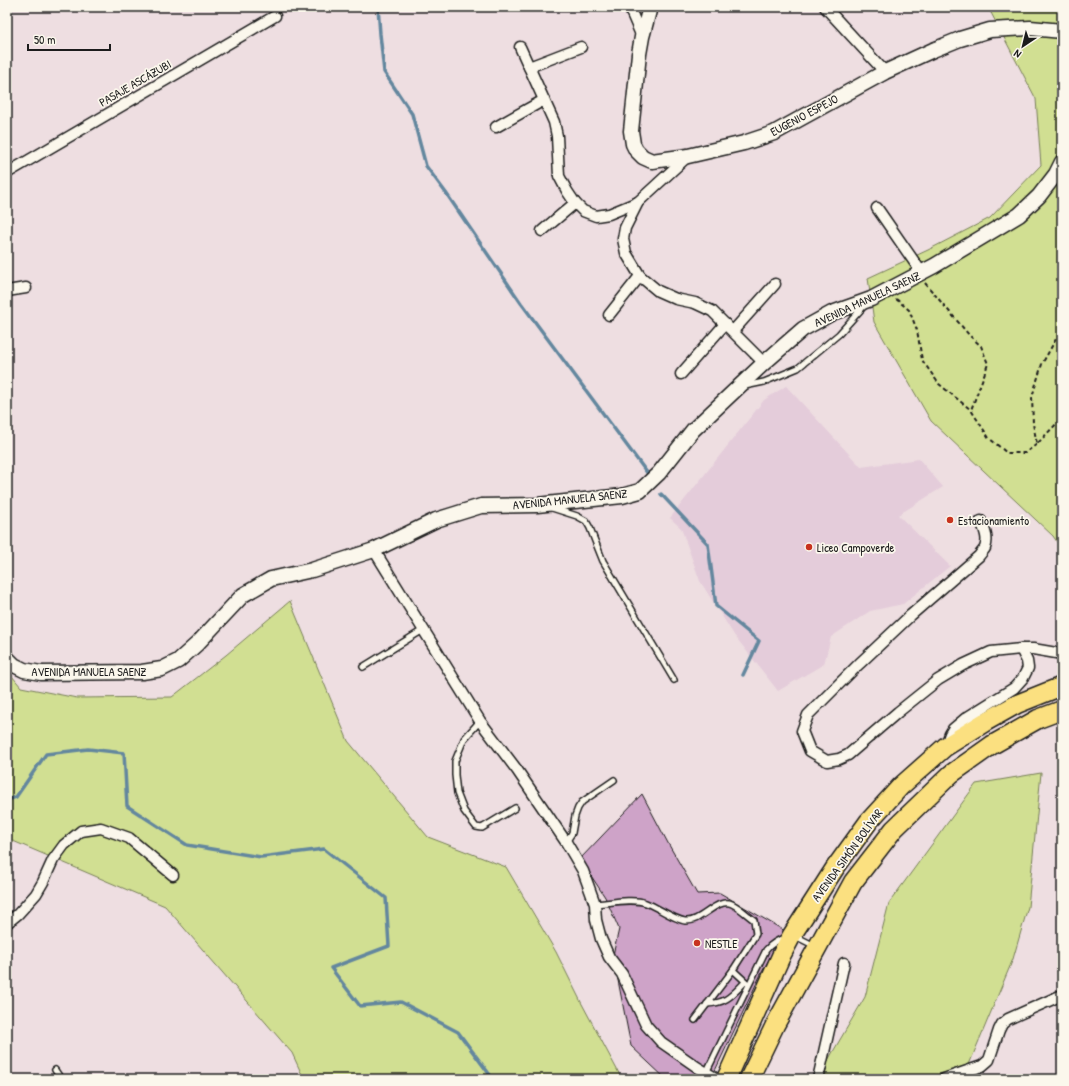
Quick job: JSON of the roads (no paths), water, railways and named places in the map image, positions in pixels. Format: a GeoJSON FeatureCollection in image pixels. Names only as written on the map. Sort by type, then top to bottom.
{"type":"FeatureCollection","features":[{"type":"Feature","properties":{"kind":"highway","name":"AVENIDA SIMÓN BOLÍVAR"},"geometry":{"type":"LineString","coordinates":[[726,1079],[792,935],[835,868],[869,821],[902,786],[945,747],[984,722],[1017,704],[1062,686]]}},
{"type":"Feature","properties":{"kind":"highway","name":"AVENIDA SIMÓN BOLÍVAR"},"geometry":{"type":"LineString","coordinates":[[750,1079],[775,1025],[853,882],[894,829],[951,774],[992,745],[1038,719],[1062,710]]}},
{"type":"Feature","properties":{"kind":"street"},"geometry":{"type":"LineString","coordinates":[[629,7],[642,37]]}},
{"type":"Feature","properties":{"kind":"street","name":"EUGENIO ESPEJO"},"geometry":{"type":"LineString","coordinates":[[650,7],[639,54],[630,130],[636,150],[652,161],[688,156],[744,143],[774,133],[885,72],[960,39],[990,30],[1030,28],[1062,31]]}},
{"type":"Feature","properties":{"kind":"street"},"geometry":{"type":"LineString","coordinates":[[825,7],[885,72]]}},
{"type":"Feature","properties":{"kind":"street","name":"PASAJE ASCÁZUBI"},"geometry":{"type":"LineString","coordinates":[[7,174],[275,16]]}},
{"type":"Feature","properties":{"kind":"street"},"geometry":{"type":"LineString","coordinates":[[529,67],[581,46]]}},
{"type":"Feature","properties":{"kind":"street"},"geometry":{"type":"LineString","coordinates":[[520,47],[554,122],[557,136],[559,176],[575,203],[583,211],[596,216],[609,214],[638,202],[688,156]]}},
{"type":"Feature","properties":{"kind":"street"},"geometry":{"type":"LineString","coordinates":[[496,127],[544,100]]}},
{"type":"Feature","properties":{"kind":"street","name":"AVENIDA MANUELA SAENZ"},"geometry":{"type":"LineString","coordinates":[[7,658],[14,665],[24,670],[41,673],[142,672],[162,669],[178,661],[197,644],[243,595],[271,579],[312,570],[374,550],[436,520],[481,506],[537,505],[622,496],[640,491],[658,473],[693,430],[764,363],[803,329],[832,313],[871,299],[920,274],[1019,215],[1038,196],[1056,174],[1062,162]]}},
{"type":"Feature","properties":{"kind":"street"},"geometry":{"type":"LineString","coordinates":[[638,202],[625,228],[623,239],[626,253],[640,276],[658,291],[676,299],[696,303],[712,311],[764,363]]}},
{"type":"Feature","properties":{"kind":"street"},"geometry":{"type":"LineString","coordinates":[[542,231],[575,203]]}},
{"type":"Feature","properties":{"kind":"street"},"geometry":{"type":"LineString","coordinates":[[877,208],[920,274]]}},
{"type":"Feature","properties":{"kind":"street"},"geometry":{"type":"LineString","coordinates":[[609,315],[640,276]]}},
{"type":"Feature","properties":{"kind":"street"},"geometry":{"type":"LineString","coordinates":[[681,374],[775,284]]}},
{"type":"Feature","properties":{"kind":"street"},"geometry":{"type":"LineString","coordinates":[[7,291],[26,288]]}},
{"type":"Feature","properties":{"kind":"street"},"geometry":{"type":"LineString","coordinates":[[980,521],[986,533],[986,540],[985,548],[979,556],[911,616],[808,715],[802,731],[810,751],[827,761],[839,759],[848,755],[938,680],[991,652],[1021,648],[1062,654]]}},
{"type":"Feature","properties":{"kind":"street"},"geometry":{"type":"LineString","coordinates":[[374,550],[480,720],[517,770],[566,842],[583,871],[595,904],[596,920],[601,939],[610,957],[622,974],[646,1025],[661,1042],[717,1079]]}},
{"type":"Feature","properties":{"kind":"street"},"geometry":{"type":"LineString","coordinates":[[945,747],[950,734],[957,725],[1014,688],[1023,678],[1028,668],[1027,661],[1021,648]]}},
{"type":"Feature","properties":{"kind":"street"},"geometry":{"type":"LineString","coordinates":[[7,923],[18,914],[36,894],[53,860],[64,845],[81,831],[101,828],[129,838],[174,875]]}},
{"type":"Feature","properties":{"kind":"street"},"geometry":{"type":"LineString","coordinates":[[818,1079],[844,963]]}},
{"type":"Feature","properties":{"kind":"street"},"geometry":{"type":"LineString","coordinates":[[944,1079],[982,1066],[988,1060],[1002,1024],[1008,1019],[1062,995]]}},
{"type":"Feature","properties":{"kind":"lane"},"geometry":{"type":"LineString","coordinates":[[738,387],[764,382],[798,368],[839,334],[871,299]]}},
{"type":"Feature","properties":{"kind":"lane"},"geometry":{"type":"LineString","coordinates":[[537,505],[577,516],[586,521],[603,561],[674,680]]}},
{"type":"Feature","properties":{"kind":"lane"},"geometry":{"type":"LineString","coordinates":[[363,667],[423,630]]}},
{"type":"Feature","properties":{"kind":"lane"},"geometry":{"type":"LineString","coordinates":[[480,720],[464,739],[455,761],[457,793],[464,811],[476,827],[482,828],[515,808]]}},
{"type":"Feature","properties":{"kind":"lane"},"geometry":{"type":"LineString","coordinates":[[566,842],[572,833],[575,816],[582,802],[614,780]]}},
{"type":"Feature","properties":{"kind":"lane"},"geometry":{"type":"LineString","coordinates":[[595,904],[637,900],[646,902],[685,921],[696,919],[720,904],[730,903],[754,920],[756,934],[733,970],[695,1020]]}},
{"type":"Feature","properties":{"kind":"lane"},"geometry":{"type":"LineString","coordinates":[[706,1073],[747,983],[766,950],[772,943],[778,939],[792,935],[817,947]]}},
{"type":"Feature","properties":{"kind":"lane"},"geometry":{"type":"LineString","coordinates":[[733,970],[747,983]]}},
{"type":"Feature","properties":{"kind":"lane"},"geometry":{"type":"LineString","coordinates":[[707,1004],[716,1004],[724,1001],[747,983]]}},
{"type":"Feature","properties":{"kind":"lane"},"geometry":{"type":"LineString","coordinates":[[55,1070],[61,1079]]}},
{"type":"Feature","properties":{"kind":"waterway"},"geometry":{"type":"LineString","coordinates":[[378,7],[384,72],[412,114],[426,166],[521,303],[648,474]]}},
{"type":"Feature","properties":{"kind":"waterway"},"geometry":{"type":"LineString","coordinates":[[661,494],[708,544],[716,606],[759,641],[743,675]]}},
{"type":"Feature","properties":{"kind":"waterway"},"geometry":{"type":"LineString","coordinates":[[7,800],[16,797],[46,754],[88,749],[124,753],[127,806],[187,845],[261,857],[324,849],[386,898],[389,946],[331,968],[360,1006],[401,1002],[458,1032],[493,1079]]}},
{"type":"Feature","properties":{"kind":"place","name":"Estacionamiento"},"geometry":{"type":"Point","coordinates":[950,520]}},
{"type":"Feature","properties":{"kind":"place","name":"Liceo Campoverde"},"geometry":{"type":"Point","coordinates":[809,547]}},
{"type":"Feature","properties":{"kind":"place","name":"NESTLE"},"geometry":{"type":"Point","coordinates":[697,943]}}]}
